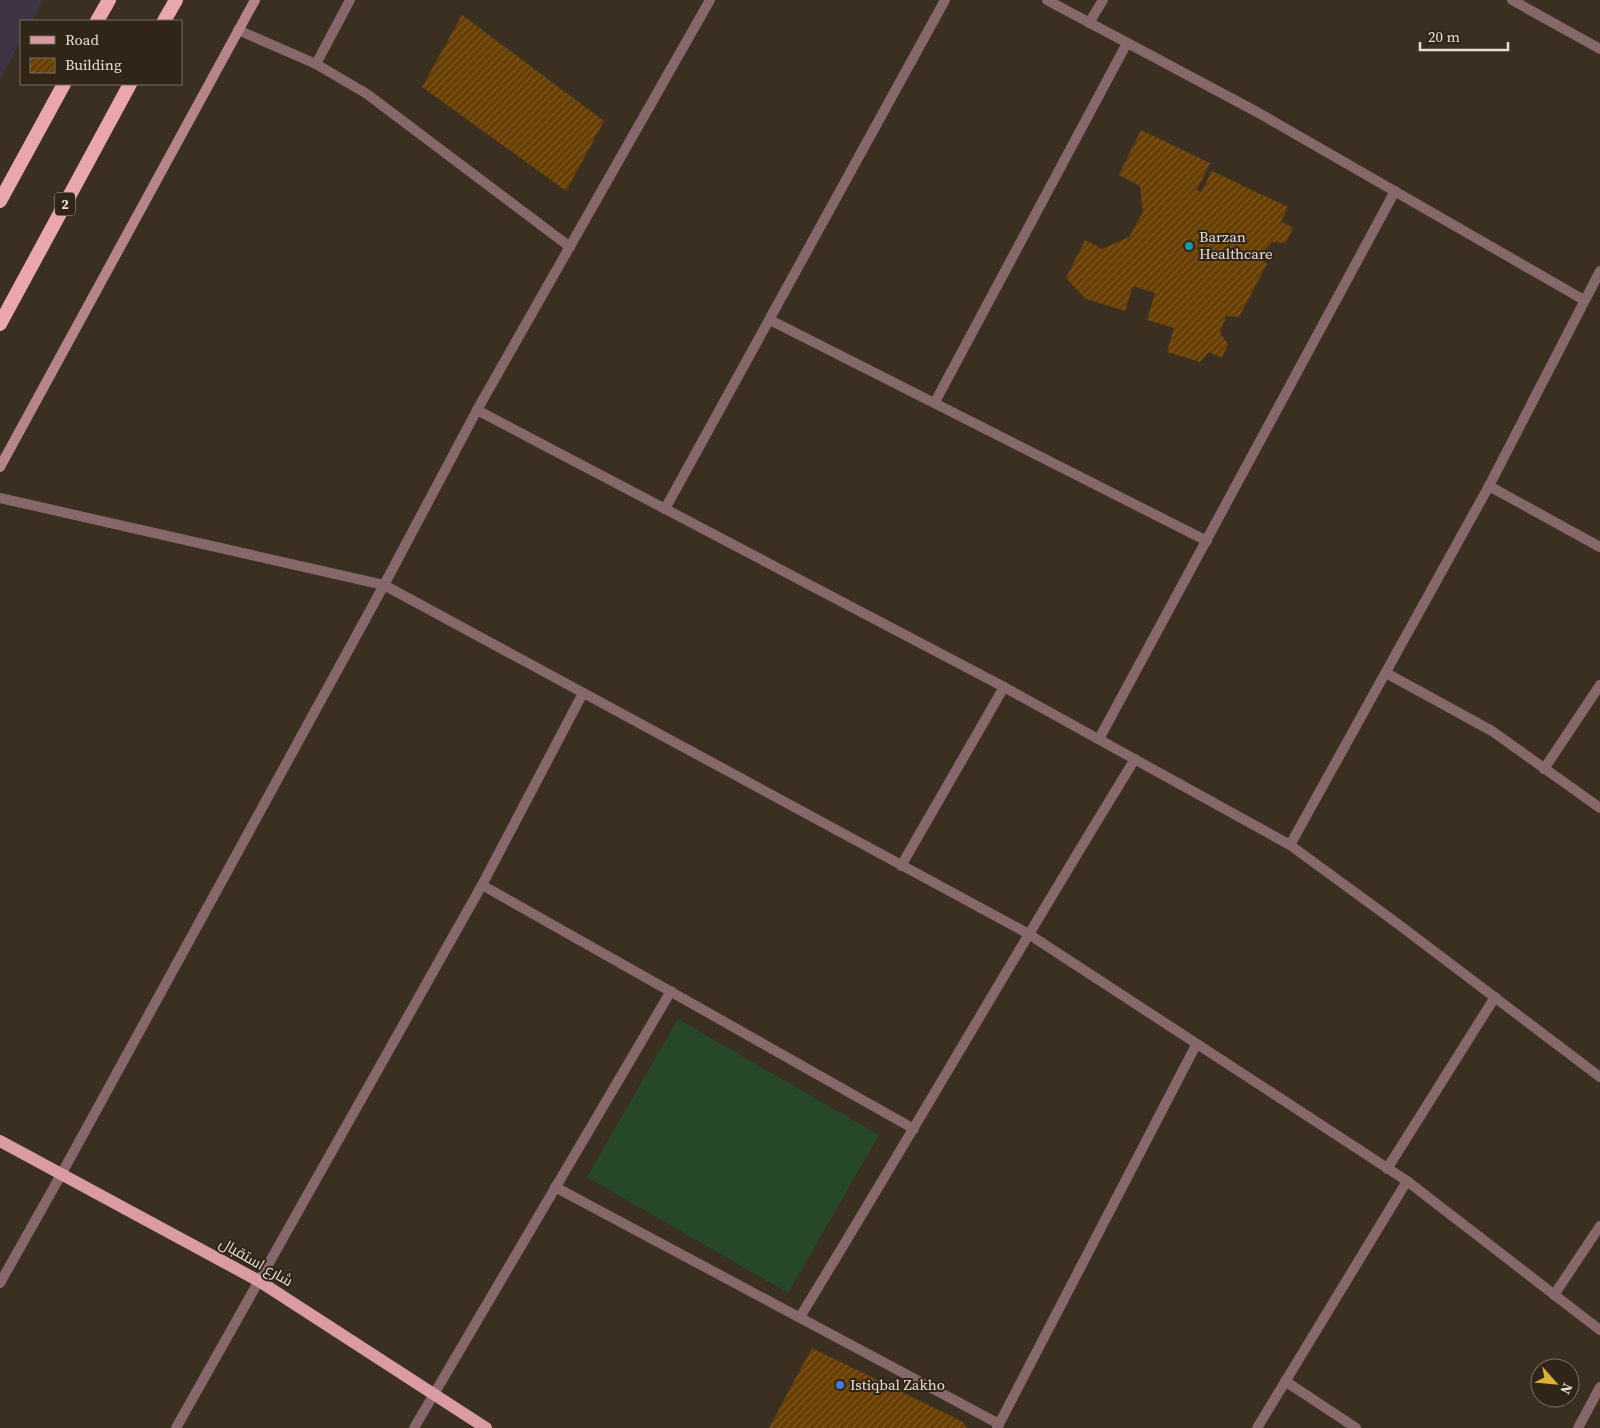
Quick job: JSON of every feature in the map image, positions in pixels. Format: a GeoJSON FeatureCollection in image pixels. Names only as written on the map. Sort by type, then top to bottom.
{"type":"FeatureCollection","features":[{"type":"Feature","properties":{"kind":"highway"},"geometry":{"type":"LineString","coordinates":[[99,20],[109,0]]}},
{"type":"Feature","properties":{"kind":"highway"},"geometry":{"type":"LineString","coordinates":[[165,20],[176,0]]}},
{"type":"Feature","properties":{"kind":"highway"},"geometry":{"type":"LineString","coordinates":[[0,200],[63,85]]}},
{"type":"Feature","properties":{"kind":"highway","name":"2"},"geometry":{"type":"LineString","coordinates":[[0,324],[129,85]]}},
{"type":"Feature","properties":{"kind":"main road"},"geometry":{"type":"LineString","coordinates":[[0,467],[254,0]]}},
{"type":"Feature","properties":{"kind":"main road","name":"شارع استقبال"},"geometry":{"type":"LineString","coordinates":[[0,1141],[259,1281],[486,1428]]}},
{"type":"Feature","properties":{"kind":"street"},"geometry":{"type":"LineString","coordinates":[[316,64],[350,0]]}},
{"type":"Feature","properties":{"kind":"street"},"geometry":{"type":"LineString","coordinates":[[0,1283],[384,585],[477,410],[710,0]]}},
{"type":"Feature","properties":{"kind":"street"},"geometry":{"type":"LineString","coordinates":[[665,509],[945,0]]}},
{"type":"Feature","properties":{"kind":"street"},"geometry":{"type":"LineString","coordinates":[[1047,0],[1257,112],[1584,300]]}},
{"type":"Feature","properties":{"kind":"street"},"geometry":{"type":"LineString","coordinates":[[1089,23],[1102,0]]}},
{"type":"Feature","properties":{"kind":"street"},"geometry":{"type":"LineString","coordinates":[[1512,0],[1600,48]]}},
{"type":"Feature","properties":{"kind":"street"},"geometry":{"type":"LineString","coordinates":[[238,30],[316,64],[367,94],[570,247]]}},
{"type":"Feature","properties":{"kind":"street"},"geometry":{"type":"LineString","coordinates":[[935,402],[1127,43]]}},
{"type":"Feature","properties":{"kind":"street"},"geometry":{"type":"LineString","coordinates":[[1099,739],[1395,191]]}},
{"type":"Feature","properties":{"kind":"street"},"geometry":{"type":"LineString","coordinates":[[1290,845],[1489,486],[1600,271]]}},
{"type":"Feature","properties":{"kind":"street"},"geometry":{"type":"LineString","coordinates":[[770,320],[1207,541]]}},
{"type":"Feature","properties":{"kind":"street"},"geometry":{"type":"LineString","coordinates":[[477,410],[1004,687],[1290,845],[1600,1077]]}},
{"type":"Feature","properties":{"kind":"street"},"geometry":{"type":"LineString","coordinates":[[1489,486],[1600,547]]}},
{"type":"Feature","properties":{"kind":"street"},"geometry":{"type":"LineString","coordinates":[[0,498],[384,585],[1027,933],[1407,1181],[1600,1330]]}},
{"type":"Feature","properties":{"kind":"street"},"geometry":{"type":"LineString","coordinates":[[1386,673],[1492,731],[1600,808]]}},
{"type":"Feature","properties":{"kind":"street"},"geometry":{"type":"LineString","coordinates":[[1544,768],[1600,685]]}},
{"type":"Feature","properties":{"kind":"street"},"geometry":{"type":"LineString","coordinates":[[901,866],[1004,687]]}},
{"type":"Feature","properties":{"kind":"street"},"geometry":{"type":"LineString","coordinates":[[176,1428],[482,885],[583,693]]}},
{"type":"Feature","properties":{"kind":"street"},"geometry":{"type":"LineString","coordinates":[[800,1317],[914,1129],[1027,933],[1135,759]]}},
{"type":"Feature","properties":{"kind":"street"},"geometry":{"type":"LineString","coordinates":[[482,885],[914,1129]]}},
{"type":"Feature","properties":{"kind":"street"},"geometry":{"type":"LineString","coordinates":[[414,1428],[670,992]]}},
{"type":"Feature","properties":{"kind":"street"},"geometry":{"type":"LineString","coordinates":[[1387,1169],[1495,997]]}},
{"type":"Feature","properties":{"kind":"street"},"geometry":{"type":"LineString","coordinates":[[555,1187],[800,1317],[998,1426],[1196,1045]]}},
{"type":"Feature","properties":{"kind":"street"},"geometry":{"type":"LineString","coordinates":[[1257,1428],[1407,1181]]}},
{"type":"Feature","properties":{"kind":"street"},"geometry":{"type":"LineString","coordinates":[[1554,1296],[1600,1226]]}},
{"type":"Feature","properties":{"kind":"street"},"geometry":{"type":"LineString","coordinates":[[1285,1381],[1356,1428]]}},
{"type":"Feature","properties":{"kind":"street"},"geometry":{"type":"LineString","coordinates":[[1578,1428],[1600,1387]]}},
{"type":"Feature","properties":{"kind":"shaded area"},"geometry":{"type":"Polygon","coordinates":[[[0,0],[43,0],[33,20],[20,20],[20,42],[0,80],[0,0]]]}},
{"type":"Feature","properties":{"kind":"green space"},"geometry":{"type":"Polygon","coordinates":[[[678,1019],[879,1135],[788,1293],[587,1177],[678,1019]]]}},
{"type":"Feature","properties":{"kind":"building"},"geometry":{"type":"Polygon","coordinates":[[[462,15],[604,121],[566,191],[422,87],[462,15]]]}},
{"type":"Feature","properties":{"kind":"building","name":"Barzan Healthcare"},"geometry":{"type":"Polygon","coordinates":[[[1141,130],[1210,163],[1197,190],[1201,192],[1212,171],[1288,207],[1281,222],[1293,227],[1286,243],[1272,242],[1259,256],[1267,264],[1239,317],[1226,316],[1220,333],[1228,344],[1222,358],[1209,352],[1200,362],[1167,352],[1174,328],[1147,320],[1155,293],[1133,286],[1125,311],[1086,299],[1066,278],[1085,240],[1102,249],[1129,237],[1143,212],[1140,186],[1119,175],[1141,130]]]}},
{"type":"Feature","properties":{"kind":"building","name":"Istiqbal Zakho"},"geometry":{"type":"Polygon","coordinates":[[[812,1348],[963,1422],[967,1428],[769,1428],[812,1348]]]}},
{"type":"Feature","properties":{"kind":"place","name":"Barzan Healthcare"},"geometry":{"type":"Point","coordinates":[1189,246]}},
{"type":"Feature","properties":{"kind":"place","name":"Istiqbal Zakho"},"geometry":{"type":"Point","coordinates":[840,1385]}}]}
